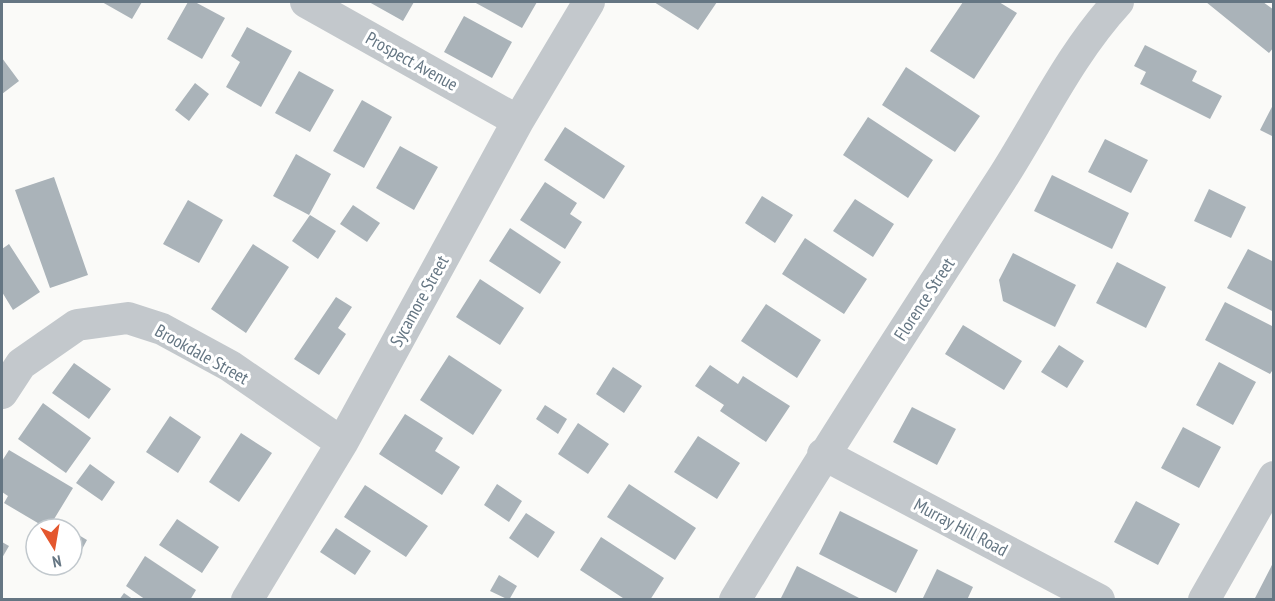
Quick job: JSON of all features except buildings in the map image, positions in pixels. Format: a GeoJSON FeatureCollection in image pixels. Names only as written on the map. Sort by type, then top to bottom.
{"type":"FeatureCollection","features":[{"type":"Feature","properties":{"kind":"street","name":"Prospect Avenue"},"geometry":{"type":"LineString","coordinates":[[306,2],[518,120]]}},
{"type":"Feature","properties":{"kind":"street","name":"Sycamore Street"},"geometry":{"type":"LineString","coordinates":[[247,600],[342,443],[518,120],[589,2]]}},
{"type":"Feature","properties":{"kind":"street","name":"Florence Street"},"geometry":{"type":"LineString","coordinates":[[735,600],[823,454],[1013,162],[1096,26],[1118,2]]}},
{"type":"Feature","properties":{"kind":"street","name":"Brookdale Street"},"geometry":{"type":"LineString","coordinates":[[2,393],[21,364],[78,325],[128,318],[162,329],[230,366],[342,443]]}},
{"type":"Feature","properties":{"kind":"street","name":"Murray Hill Road"},"geometry":{"type":"LineString","coordinates":[[823,454],[1099,600]]}},
{"type":"Feature","properties":{"kind":"street"},"geometry":{"type":"LineString","coordinates":[[1204,600],[1274,477]]}}]}
